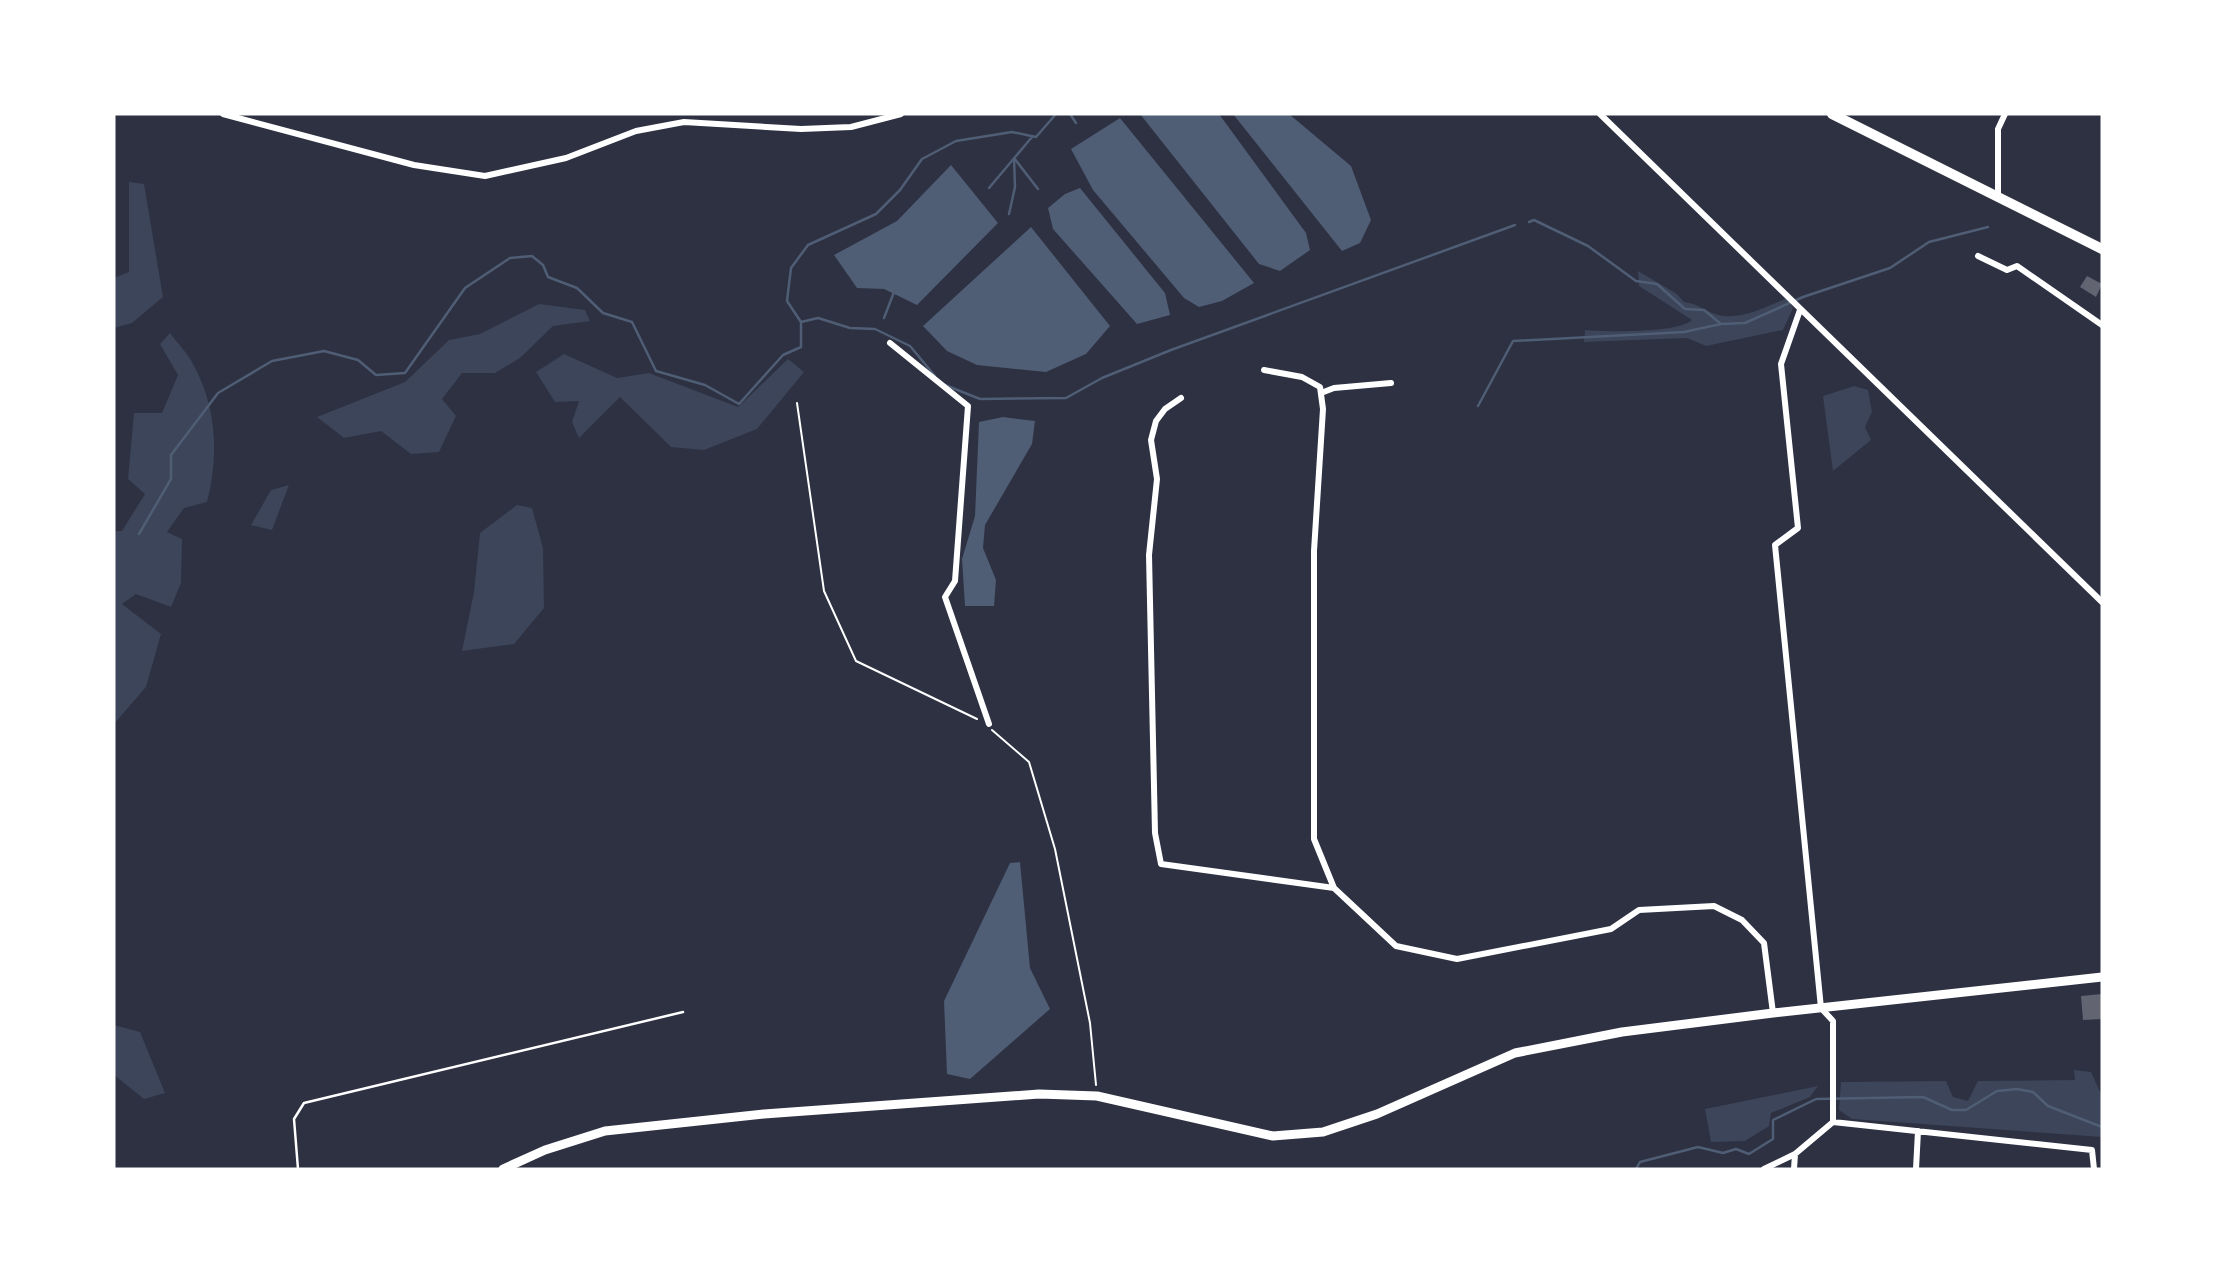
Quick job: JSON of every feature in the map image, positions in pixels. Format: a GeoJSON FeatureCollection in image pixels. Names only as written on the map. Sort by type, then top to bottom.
{"type":"FeatureCollection","features":[{"type":"Feature","properties":{"kind":"main road"},"geometry":{"type":"LineString","coordinates":[[1832,114],[2102,249]]}},
{"type":"Feature","properties":{"kind":"main road"},"geometry":{"type":"LineString","coordinates":[[503,1169],[545,1150],[605,1131],[776,1113],[1039,1094],[1097,1096],[1273,1136],[1323,1132],[1377,1114],[1515,1053],[1622,1032],[1821,1007],[2102,977]]}},
{"type":"Feature","properties":{"kind":"street"},"geometry":{"type":"LineString","coordinates":[[223,114],[414,165],[485,176],[566,159],[636,131],[684,122],[801,129],[851,127],[901,114]]}},
{"type":"Feature","properties":{"kind":"street"},"geometry":{"type":"LineString","coordinates":[[1600,114],[2102,601]]}},
{"type":"Feature","properties":{"kind":"street"},"geometry":{"type":"LineString","coordinates":[[1998,195],[1998,129],[2005,114]]}},
{"type":"Feature","properties":{"kind":"street"},"geometry":{"type":"LineString","coordinates":[[1978,256],[2007,270],[2017,266],[2102,325]]}},
{"type":"Feature","properties":{"kind":"street"},"geometry":{"type":"LineString","coordinates":[[1799,308],[1781,364],[1798,528],[1775,545],[1821,1007],[1833,1021],[1833,1122]]}},
{"type":"Feature","properties":{"kind":"street"},"geometry":{"type":"LineString","coordinates":[[890,344],[968,406],[956,581],[945,597],[989,724]]}},
{"type":"Feature","properties":{"kind":"street"},"geometry":{"type":"LineString","coordinates":[[1264,370],[1302,377],[1320,387],[1321,393],[1323,408],[1314,551],[1314,839],[1334,888],[1396,946],[1457,959],[1611,929],[1639,910],[1714,905],[1742,920],[1764,943],[1773,1013]]}},
{"type":"Feature","properties":{"kind":"street"},"geometry":{"type":"LineString","coordinates":[[1321,393],[1334,388],[1391,383]]}},
{"type":"Feature","properties":{"kind":"street"},"geometry":{"type":"LineString","coordinates":[[1181,398],[1165,409],[1156,421],[1152,440],[1157,479],[1149,555],[1155,833],[1161,864],[1334,888]]}},
{"type":"Feature","properties":{"kind":"street"},"geometry":{"type":"LineString","coordinates":[[1764,1169],[1794,1154],[1833,1122],[2092,1150],[2094,1169]]}},
{"type":"Feature","properties":{"kind":"street"},"geometry":{"type":"LineString","coordinates":[[1916,1169],[1918,1131]]}},
{"type":"Feature","properties":{"kind":"street"},"geometry":{"type":"LineString","coordinates":[[1794,1154],[1794,1169]]}},
{"type":"Feature","properties":{"kind":"lane"},"geometry":{"type":"LineString","coordinates":[[298,1169],[293,1119],[304,1103],[414,1074],[683,1012]]}},
{"type":"Feature","properties":{"kind":"path"},"geometry":{"type":"LineString","coordinates":[[797,403],[824,591],[856,661],[989,724],[1007,746],[1029,762],[1055,849],[1090,1023],[1097,1096]]}},
{"type":"Feature","properties":{"kind":"shaded area"},"geometry":{"type":"Polygon","coordinates":[[[1140,114],[1219,114],[1306,233],[1310,250],[1280,271],[1259,264],[1140,114]]]}},
{"type":"Feature","properties":{"kind":"shaded area"},"geometry":{"type":"Polygon","coordinates":[[[1233,114],[1289,114],[1351,166],[1371,220],[1360,243],[1342,251],[1233,114]]]}},
{"type":"Feature","properties":{"kind":"shaded area"},"geometry":{"type":"Polygon","coordinates":[[[1120,118],[1254,283],[1222,301],[1199,307],[1184,298],[1093,190],[1071,149],[1120,118]]]}},
{"type":"Feature","properties":{"kind":"shaded area"},"geometry":{"type":"Polygon","coordinates":[[[951,165],[998,223],[917,305],[884,289],[857,288],[834,255],[897,221],[951,165]]]}},
{"type":"Feature","properties":{"kind":"shaded area"},"geometry":{"type":"Polygon","coordinates":[[[129,182],[144,184],[163,297],[132,323],[114,328],[114,278],[129,272],[129,182]]]}},
{"type":"Feature","properties":{"kind":"shaded area"},"geometry":{"type":"Polygon","coordinates":[[[1080,188],[1165,293],[1170,315],[1137,324],[1053,229],[1048,208],[1065,194],[1080,188]]]}},
{"type":"Feature","properties":{"kind":"shaded area"},"geometry":{"type":"Polygon","coordinates":[[[1031,227],[1110,326],[1086,354],[1046,372],[977,365],[947,351],[923,326],[1031,227]]]}},
{"type":"Feature","properties":{"kind":"shaded area"},"geometry":{"type":"Polygon","coordinates":[[[1638,271],[1677,294],[1684,302],[1715,314],[1742,315],[1787,298],[1793,308],[1783,330],[1706,346],[1687,338],[1584,342],[1585,330],[1658,329],[1692,320],[1639,286],[1638,271]]]}},
{"type":"Feature","properties":{"kind":"shaded area"},"geometry":{"type":"Polygon","coordinates":[[[539,304],[585,310],[590,321],[553,326],[520,358],[495,373],[462,373],[442,399],[456,416],[439,452],[411,454],[381,431],[344,438],[317,417],[405,382],[449,340],[480,334],[539,304]]]}},
{"type":"Feature","properties":{"kind":"shaded area"},"geometry":{"type":"Polygon","coordinates":[[[170,333],[191,360],[207,397],[214,432],[211,485],[207,502],[184,508],[167,532],[182,539],[181,583],[171,607],[136,594],[122,604],[161,634],[146,687],[114,724],[114,531],[122,531],[145,494],[128,479],[134,413],[162,413],[178,375],[160,344],[170,333]]]}},
{"type":"Feature","properties":{"kind":"shaded area"},"geometry":{"type":"Polygon","coordinates":[[[564,354],[617,378],[649,373],[738,407],[788,359],[804,372],[757,429],[704,450],[671,447],[620,397],[579,438],[572,422],[579,401],[555,402],[536,372],[564,354]]]}},
{"type":"Feature","properties":{"kind":"shaded area"},"geometry":{"type":"Polygon","coordinates":[[[1854,386],[1868,390],[1872,412],[1865,427],[1871,440],[1833,471],[1823,396],[1854,386]]]}},
{"type":"Feature","properties":{"kind":"shaded area"},"geometry":{"type":"Polygon","coordinates":[[[1003,417],[1035,421],[1032,444],[985,525],[983,548],[996,580],[994,606],[965,606],[962,559],[975,516],[979,422],[1003,417]]]}},
{"type":"Feature","properties":{"kind":"shaded area"},"geometry":{"type":"Polygon","coordinates":[[[289,485],[272,530],[251,525],[271,490],[289,485]]]}},
{"type":"Feature","properties":{"kind":"shaded area"},"geometry":{"type":"Polygon","coordinates":[[[517,505],[532,508],[543,548],[544,608],[514,644],[462,651],[474,592],[480,533],[517,505]]]}},
{"type":"Feature","properties":{"kind":"shaded area"},"geometry":{"type":"Polygon","coordinates":[[[1020,862],[1030,968],[1050,1009],[970,1079],[947,1074],[944,1001],[1010,863],[1020,862]]]}},
{"type":"Feature","properties":{"kind":"shaded area"},"geometry":{"type":"Polygon","coordinates":[[[114,1025],[140,1032],[165,1093],[144,1099],[114,1075],[114,1025]]]}},
{"type":"Feature","properties":{"kind":"shaded area"},"geometry":{"type":"Polygon","coordinates":[[[2074,1070],[2091,1072],[2102,1096],[2102,1137],[1852,1119],[1839,1110],[1841,1082],[1946,1081],[1953,1097],[1968,1101],[1978,1081],[2075,1080],[2074,1070]]]}},
{"type":"Feature","properties":{"kind":"shaded area"},"geometry":{"type":"Polygon","coordinates":[[[1818,1086],[1810,1097],[1771,1113],[1769,1126],[1745,1141],[1711,1142],[1705,1109],[1818,1086]]]}},
{"type":"Feature","properties":{"kind":"building"},"geometry":{"type":"Polygon","coordinates":[[[2087,276],[2102,284],[2096,297],[2080,287],[2087,276]]]}},
{"type":"Feature","properties":{"kind":"building"},"geometry":{"type":"Polygon","coordinates":[[[2102,994],[2102,1019],[2083,1020],[2081,996],[2102,994]]]}},
{"type":"Feature","properties":{"kind":"waterway"},"geometry":{"type":"LineString","coordinates":[[139,534],[171,479],[171,455],[218,393],[272,361],[324,351],[358,360],[376,375],[405,373],[465,288],[510,258],[532,256],[543,265],[548,277],[577,288],[603,313],[632,322],[656,371],[705,385],[739,404],[783,355],[801,347],[801,322],[787,301],[791,268],[808,245],[876,214],[900,190],[922,159],[956,141],[1012,132],[1036,137],[1056,114]]}},
{"type":"Feature","properties":{"kind":"waterway"},"geometry":{"type":"LineString","coordinates":[[1070,114],[1076,123]]}},
{"type":"Feature","properties":{"kind":"waterway"},"geometry":{"type":"LineString","coordinates":[[989,188],[1032,137]]}},
{"type":"Feature","properties":{"kind":"waterway"},"geometry":{"type":"LineString","coordinates":[[1014,158],[1038,189]]}},
{"type":"Feature","properties":{"kind":"waterway"},"geometry":{"type":"LineString","coordinates":[[1009,214],[1015,187],[1014,158]]}},
{"type":"Feature","properties":{"kind":"waterway"},"geometry":{"type":"LineString","coordinates":[[1529,222],[1534,220],[1588,246],[1636,281],[1657,284],[1685,309],[1704,310],[1721,324],[1745,323],[1803,297],[1890,268],[1929,242],[1988,227]]}},
{"type":"Feature","properties":{"kind":"waterway"},"geometry":{"type":"LineString","coordinates":[[945,385],[980,399],[1066,398],[1102,378],[1171,350],[1515,225]]}},
{"type":"Feature","properties":{"kind":"waterway"},"geometry":{"type":"LineString","coordinates":[[884,318],[894,292]]}},
{"type":"Feature","properties":{"kind":"waterway"},"geometry":{"type":"LineString","coordinates":[[801,322],[818,318],[850,328],[875,329],[910,346],[935,376]]}},
{"type":"Feature","properties":{"kind":"waterway"},"geometry":{"type":"LineString","coordinates":[[1478,406],[1513,341],[1684,332],[1721,324]]}},
{"type":"Feature","properties":{"kind":"waterway"},"geometry":{"type":"LineString","coordinates":[[1636,1169],[1640,1162],[1698,1147],[1723,1153],[1736,1149],[1749,1154],[1773,1139],[1773,1120],[1816,1099],[1923,1097],[1952,1110],[1966,1110],[1997,1091],[2017,1089],[2033,1092],[2048,1106],[2102,1127]]}}]}
